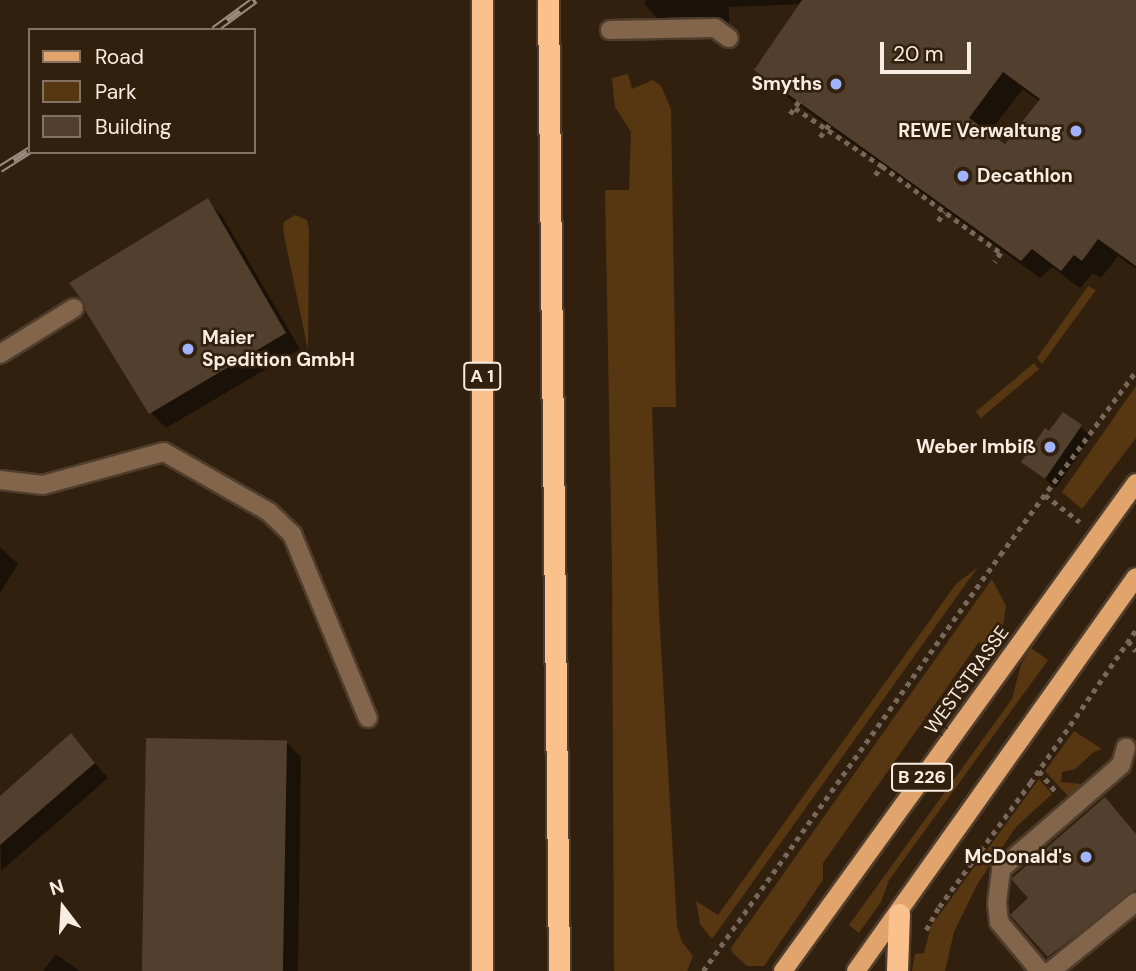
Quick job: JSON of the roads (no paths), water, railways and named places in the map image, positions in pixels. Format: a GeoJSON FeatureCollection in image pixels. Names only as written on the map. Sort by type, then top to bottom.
{"type":"FeatureCollection","features":[{"type":"Feature","properties":{"kind":"highway","name":"A 1"},"geometry":{"type":"LineString","coordinates":[[482,0],[482,971]]}},
{"type":"Feature","properties":{"kind":"highway"},"geometry":{"type":"LineString","coordinates":[[548,0],[559,971]]}},
{"type":"Feature","properties":{"kind":"highway"},"geometry":{"type":"LineString","coordinates":[[897,971],[900,914]]}},
{"type":"Feature","properties":{"kind":"main road","name":"WESTSTRASSE"},"geometry":{"type":"LineString","coordinates":[[783,971],[1136,483]]}},
{"type":"Feature","properties":{"kind":"main road","name":"B 226"},"geometry":{"type":"LineString","coordinates":[[856,971],[900,914],[1136,577]]}},
{"type":"Feature","properties":{"kind":"lane"},"geometry":{"type":"LineString","coordinates":[[610,30],[715,28],[729,37]]}},
{"type":"Feature","properties":{"kind":"lane"},"geometry":{"type":"LineString","coordinates":[[0,354],[74,308]]}},
{"type":"Feature","properties":{"kind":"lane"},"geometry":{"type":"LineString","coordinates":[[0,480],[43,485],[164,452],[269,512],[292,534],[368,718]]}},
{"type":"Feature","properties":{"kind":"lane"},"geometry":{"type":"LineString","coordinates":[[1041,971],[999,922],[997,903],[1001,869],[1121,765],[1126,748]]}},
{"type":"Feature","properties":{"kind":"lane"},"geometry":{"type":"LineString","coordinates":[[1051,971],[1136,902]]}},
{"type":"Feature","properties":{"kind":"railway"},"geometry":{"type":"LineString","coordinates":[[217,28],[255,0]]}},
{"type":"Feature","properties":{"kind":"railway"},"geometry":{"type":"LineString","coordinates":[[0,169],[28,151]]}},
{"type":"Feature","properties":{"kind":"place","name":"Smyths"},"geometry":{"type":"Point","coordinates":[836,84]}},
{"type":"Feature","properties":{"kind":"place","name":"REWE Verwaltung"},"geometry":{"type":"Point","coordinates":[1076,131]}},
{"type":"Feature","properties":{"kind":"place","name":"Decathlon"},"geometry":{"type":"Point","coordinates":[963,176]}},
{"type":"Feature","properties":{"kind":"place","name":"Maier Spedition GmbH"},"geometry":{"type":"Point","coordinates":[188,349]}},
{"type":"Feature","properties":{"kind":"place","name":"Weber Imbiß"},"geometry":{"type":"Point","coordinates":[1050,447]}},
{"type":"Feature","properties":{"kind":"place","name":"McDonald's"},"geometry":{"type":"Point","coordinates":[1086,857]}}]}
